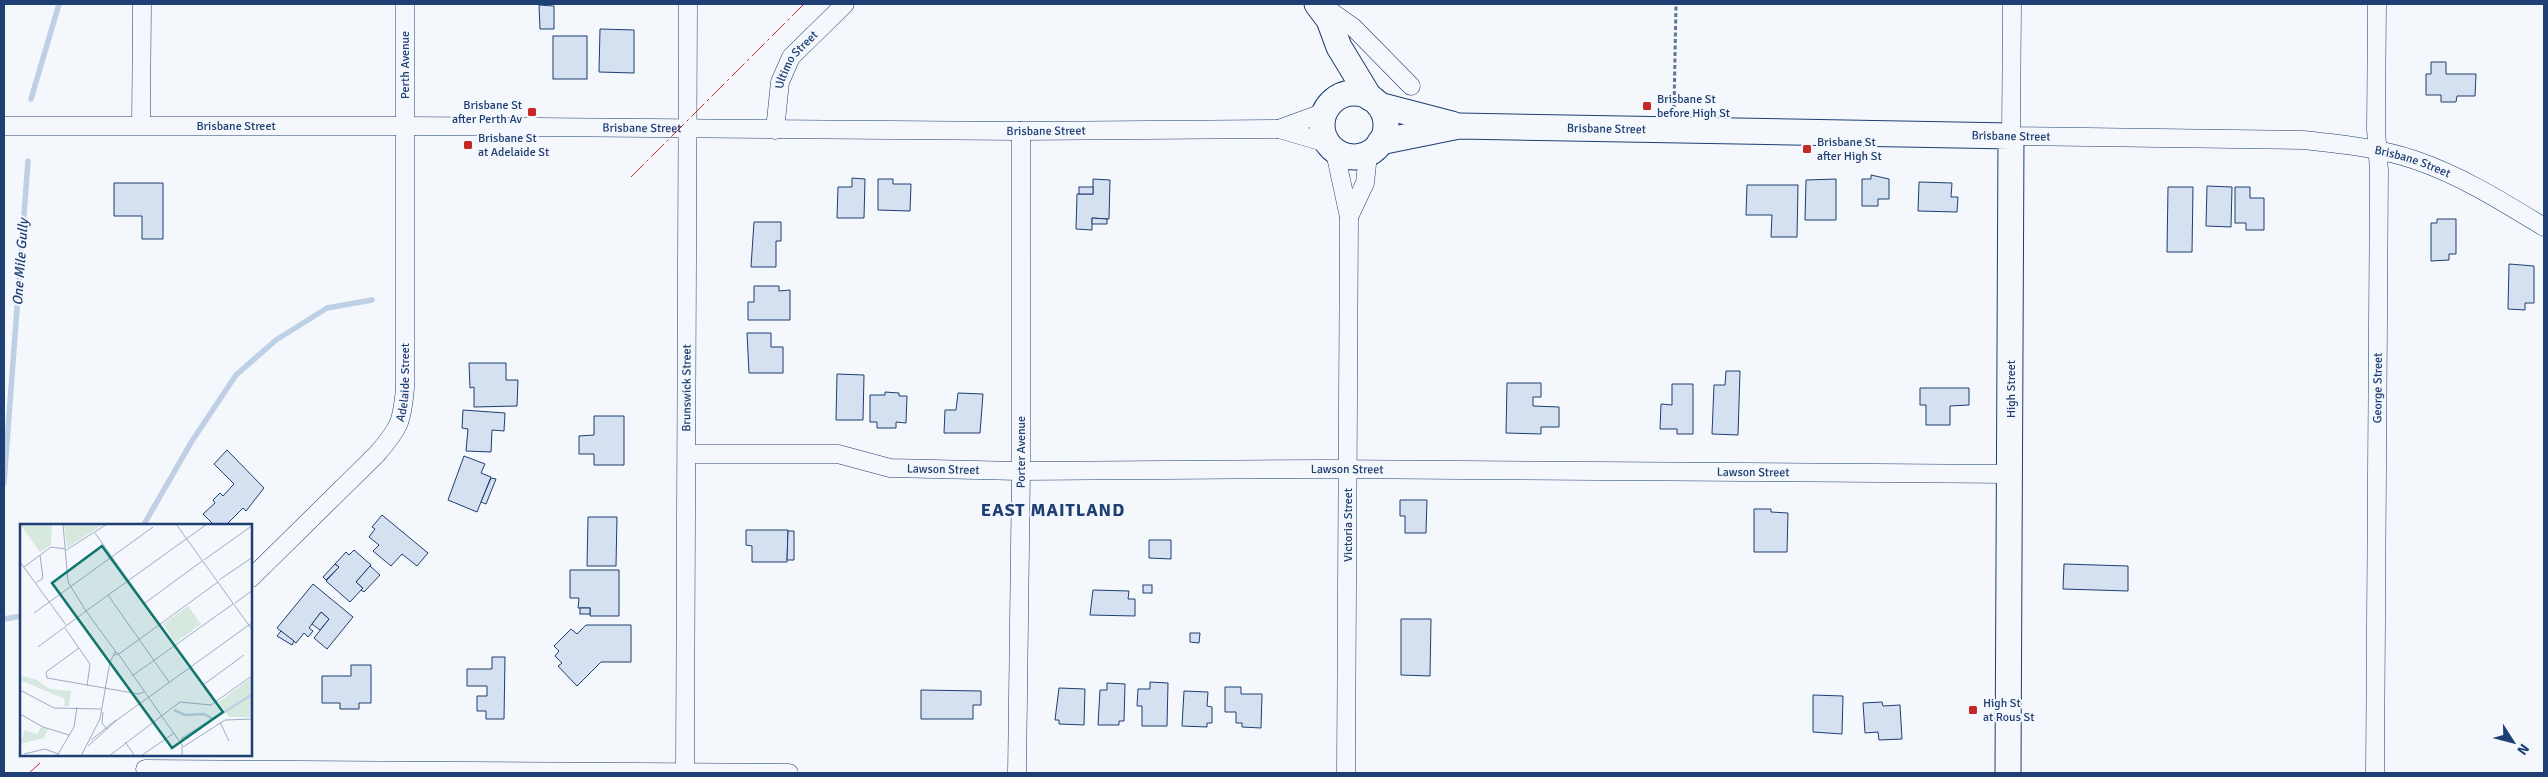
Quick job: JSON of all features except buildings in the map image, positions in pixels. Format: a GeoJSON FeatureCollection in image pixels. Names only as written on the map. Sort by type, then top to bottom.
{"type":"FeatureCollection","features":[{"type":"Feature","properties":{"kind":"main road"},"geometry":{"type":"LineString","coordinates":[[1319,4],[1329,20],[1339,47],[1374,101],[1386,124],[1374,148],[1352,157],[1331,148],[1323,133],[1322,122],[1329,106],[1339,47]]}},
{"type":"Feature","properties":{"kind":"main road"},"geometry":{"type":"LineString","coordinates":[[1329,106],[1351,93],[1374,101]]}},
{"type":"Feature","properties":{"kind":"main road","name":"Brisbane Street"},"geometry":{"type":"LineString","coordinates":[[1374,101],[1459,126],[2011,136]]}},
{"type":"Feature","properties":{"kind":"main road","name":"Brisbane Street"},"geometry":{"type":"LineString","coordinates":[[1374,148],[1459,126]]}},
{"type":"Feature","properties":{"kind":"main road","name":"High Street"},"geometry":{"type":"LineString","coordinates":[[2008,773],[2011,474],[2011,136]]}},
{"type":"Feature","properties":{"kind":"street"},"geometry":{"type":"LineString","coordinates":[[141,126],[142,4]]}},
{"type":"Feature","properties":{"kind":"street","name":"Perth Avenue"},"geometry":{"type":"LineString","coordinates":[[405,4],[405,126]]}},
{"type":"Feature","properties":{"kind":"street","name":"Brunswick Street"},"geometry":{"type":"LineString","coordinates":[[685,772],[688,4]]}},
{"type":"Feature","properties":{"kind":"street","name":"Ultimo Street"},"geometry":{"type":"LineString","coordinates":[[775,130],[780,82],[791,57],[845,4]]}},
{"type":"Feature","properties":{"kind":"street"},"geometry":{"type":"LineString","coordinates":[[1319,4],[1353,27],[1411,86]]}},
{"type":"Feature","properties":{"kind":"street","name":"High Street"},"geometry":{"type":"LineString","coordinates":[[2011,136],[2012,4]]}},
{"type":"Feature","properties":{"kind":"street","name":"George Street"},"geometry":{"type":"LineString","coordinates":[[2375,773],[2379,171],[2377,4]]}},
{"type":"Feature","properties":{"kind":"street","name":"Brisbane Street"},"geometry":{"type":"LineString","coordinates":[[1279,130],[1329,106]]}},
{"type":"Feature","properties":{"kind":"street","name":"Brisbane Street"},"geometry":{"type":"LineString","coordinates":[[4,126],[687,127],[775,130],[1021,131],[1279,130],[1331,148]]}},
{"type":"Feature","properties":{"kind":"street","name":"Adelaide Street"},"geometry":{"type":"LineString","coordinates":[[252,577],[377,454],[392,436],[402,417],[405,388],[405,126]]}},
{"type":"Feature","properties":{"kind":"street","name":"Porter Avenue"},"geometry":{"type":"LineString","coordinates":[[1017,773],[1021,472],[1021,131]]}},
{"type":"Feature","properties":{"kind":"street","name":"Brisbane Street"},"geometry":{"type":"LineString","coordinates":[[2011,136],[2303,140],[2378,150],[2414,160],[2461,179],[2544,227]]}},
{"type":"Feature","properties":{"kind":"street","name":"Victoria Street"},"geometry":{"type":"LineString","coordinates":[[1331,148],[1349,218],[1346,773]]}},
{"type":"Feature","properties":{"kind":"street","name":"Victoria Street"},"geometry":{"type":"LineString","coordinates":[[1349,218],[1365,183],[1374,148]]}},
{"type":"Feature","properties":{"kind":"street","name":"Lawson Street"},"geometry":{"type":"LineString","coordinates":[[687,454],[838,454],[890,468],[1021,472],[1348,469],[2011,474]]}},
{"type":"Feature","properties":{"kind":"street"},"geometry":{"type":"LineString","coordinates":[[146,766],[415,772],[789,773]]}},
{"type":"Feature","properties":{"kind":"path"},"geometry":{"type":"LineString","coordinates":[[1674,130],[1676,4]]}},
{"type":"Feature","properties":{"kind":"waterway","name":"One Mile Gully"},"geometry":{"type":"LineString","coordinates":[[31,99],[59,4]]}},
{"type":"Feature","properties":{"kind":"waterway","name":"One Mile Gully"},"geometry":{"type":"LineString","coordinates":[[4,483],[28,161]]}},
{"type":"Feature","properties":{"kind":"waterway"},"geometry":{"type":"LineString","coordinates":[[144,524],[192,441],[236,375],[276,340],[327,308],[372,300]]}},
{"type":"Feature","properties":{"kind":"waterway"},"geometry":{"type":"LineString","coordinates":[[4,619],[20,616]]}},
{"type":"Feature","properties":{"kind":"power"},"geometry":{"type":"LineString","coordinates":[[631,177],[804,4]]}},
{"type":"Feature","properties":{"kind":"power"},"geometry":{"type":"LineString","coordinates":[[29,773],[40,763]]}},
{"type":"Feature","properties":{"kind":"place","name":"Brisbane St before High St"},"geometry":{"type":"Point","coordinates":[1647,106]}},
{"type":"Feature","properties":{"kind":"place","name":"Brisbane St after Perth Av"},"geometry":{"type":"Point","coordinates":[532,112]}},
{"type":"Feature","properties":{"kind":"place","name":"Brisbane St at Adelaide St"},"geometry":{"type":"Point","coordinates":[468,145]}},
{"type":"Feature","properties":{"kind":"place","name":"Brisbane St after High St"},"geometry":{"type":"Point","coordinates":[1807,149]}},
{"type":"Feature","properties":{"kind":"place","name":"High St at Rous St"},"geometry":{"type":"Point","coordinates":[1973,710]}},
{"type":"Feature","properties":{"kind":"district","name":"EAST MAITLAND"},"geometry":{"type":"Point","coordinates":[1053,510]}}]}
